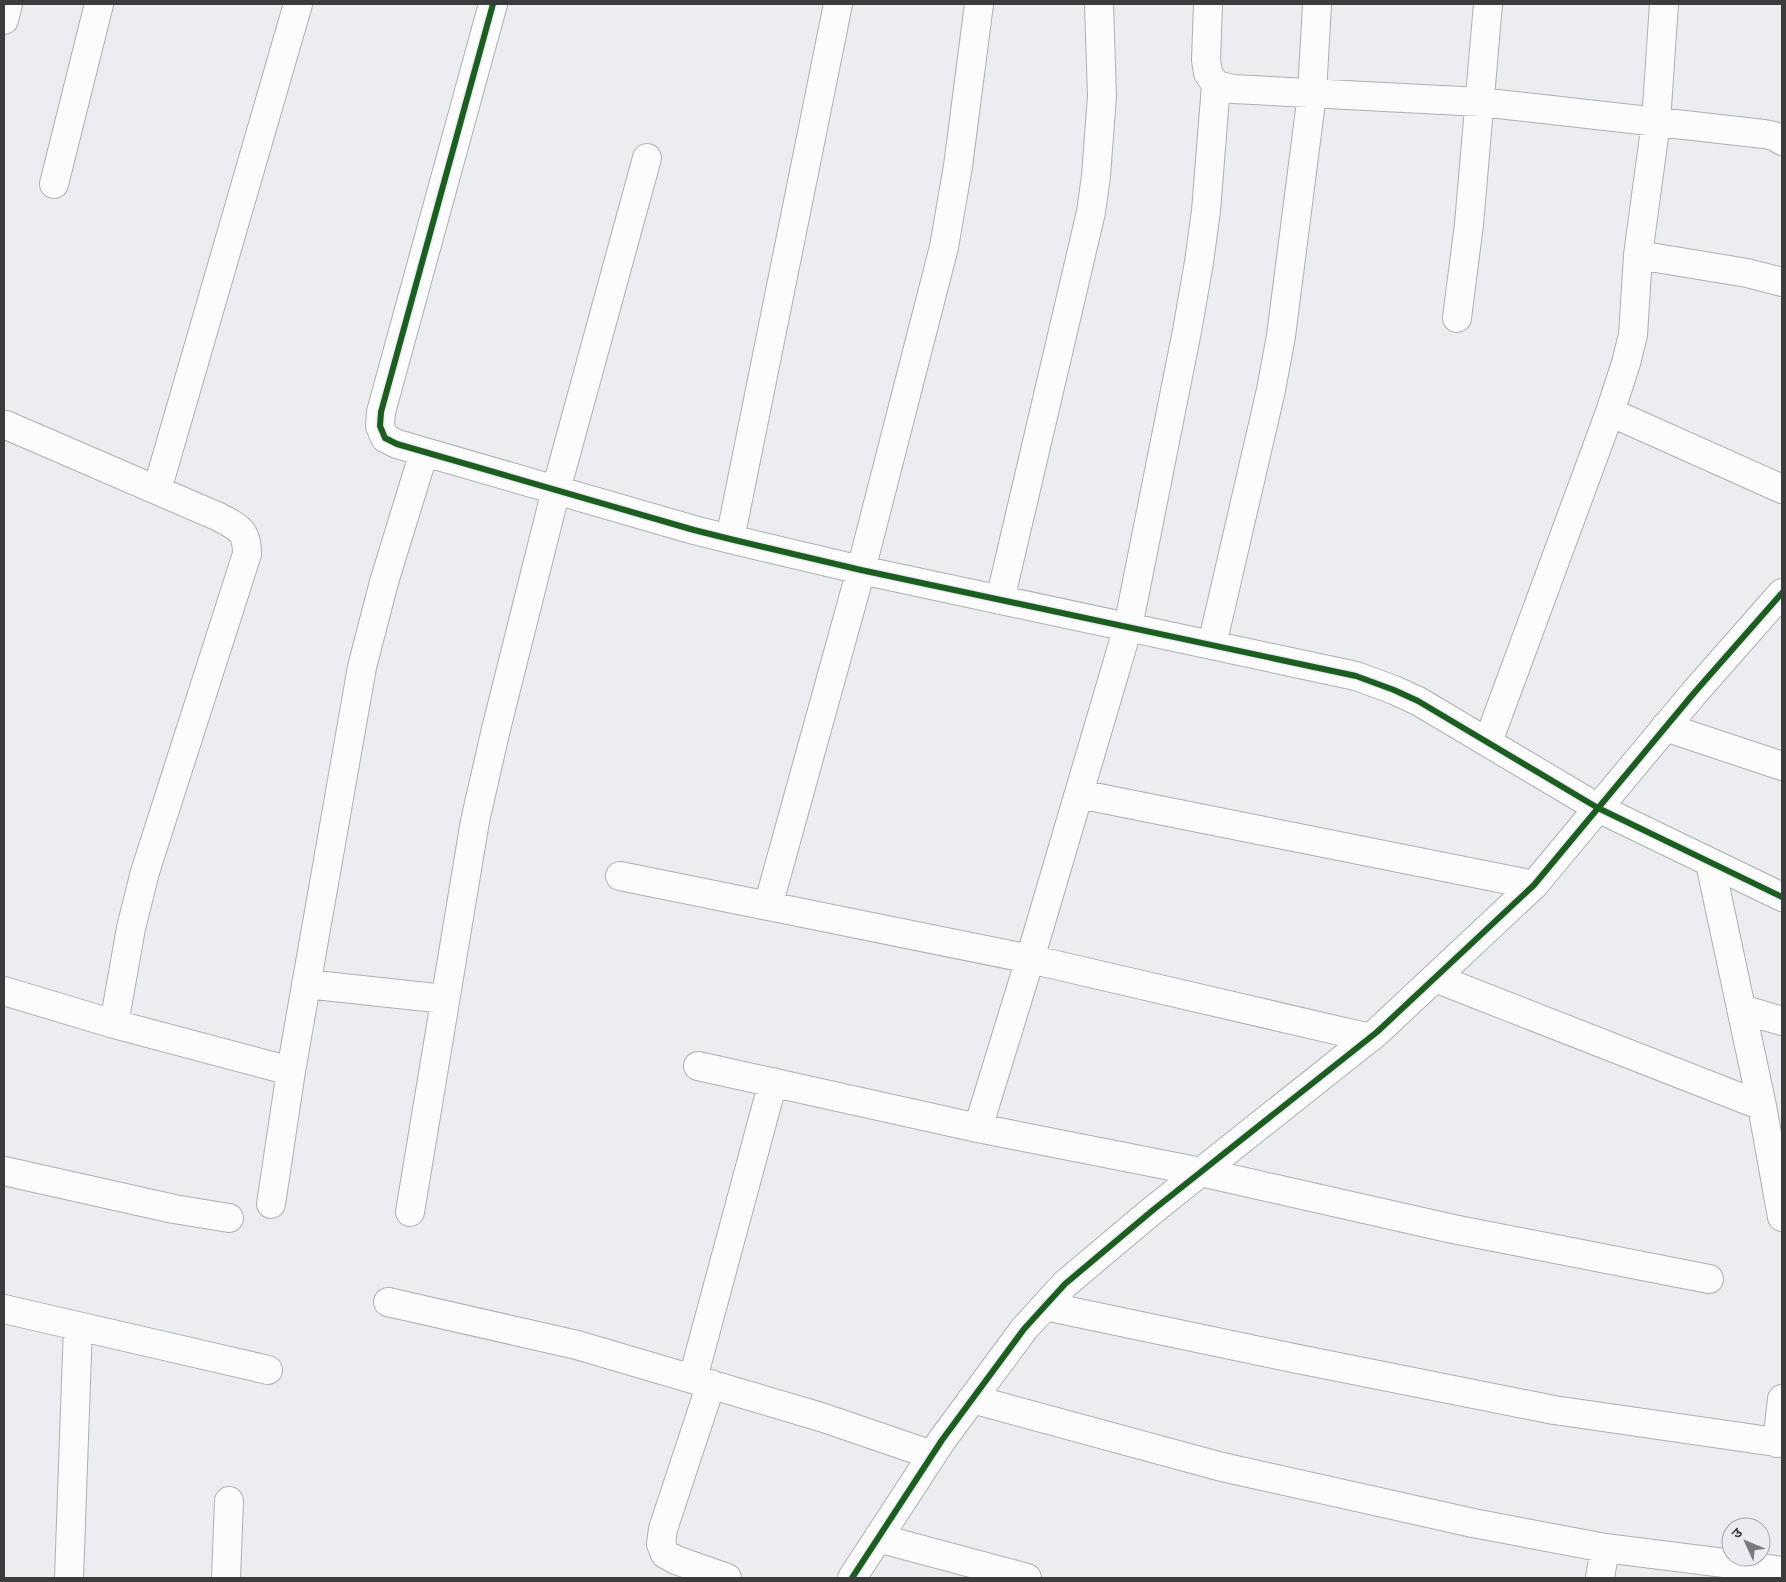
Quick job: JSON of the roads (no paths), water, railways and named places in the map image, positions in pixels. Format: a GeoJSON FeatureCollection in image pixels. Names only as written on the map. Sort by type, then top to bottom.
{"type":"FeatureCollection","features":[{"type":"Feature","properties":{"kind":"street"},"geometry":{"type":"LineString","coordinates":[[4,20],[8,4]]}},
{"type":"Feature","properties":{"kind":"street"},"geometry":{"type":"LineString","coordinates":[[54,184],[99,4]]}},
{"type":"Feature","properties":{"kind":"street"},"geometry":{"type":"LineString","coordinates":[[157,490],[298,4]]}},
{"type":"Feature","properties":{"kind":"street"},"geometry":{"type":"LineString","coordinates":[[493,4],[381,412],[380,426],[385,438],[397,444],[424,452],[730,539],[861,570],[1356,676],[1418,701],[1598,808],[1782,897]]}},
{"type":"Feature","properties":{"kind":"street"},"geometry":{"type":"LineString","coordinates":[[730,539],[838,4]]}},
{"type":"Feature","properties":{"kind":"street"},"geometry":{"type":"LineString","coordinates":[[768,906],[861,570],[944,247],[958,166],[979,4]]}},
{"type":"Feature","properties":{"kind":"street"},"geometry":{"type":"LineString","coordinates":[[1000,600],[1091,212],[1096,176],[1102,96],[1099,4]]}},
{"type":"Feature","properties":{"kind":"street"},"geometry":{"type":"LineString","coordinates":[[978,1128],[1128,627],[1187,331],[1206,211],[1216,86],[1208,73],[1206,60],[1208,4]]}},
{"type":"Feature","properties":{"kind":"street"},"geometry":{"type":"LineString","coordinates":[[1212,645],[1271,390],[1289,283],[1312,94],[1317,4]]}},
{"type":"Feature","properties":{"kind":"street"},"geometry":{"type":"LineString","coordinates":[[1457,318],[1469,224],[1488,4]]}},
{"type":"Feature","properties":{"kind":"street"},"geometry":{"type":"LineString","coordinates":[[1488,742],[1610,412],[1633,335],[1638,255],[1656,122],[1664,4]]}},
{"type":"Feature","properties":{"kind":"street"},"geometry":{"type":"LineString","coordinates":[[1216,86],[1233,90],[1480,102],[1764,134],[1774,136],[1782,141]]}},
{"type":"Feature","properties":{"kind":"street"},"geometry":{"type":"LineString","coordinates":[[1782,136],[1782,141]]}},
{"type":"Feature","properties":{"kind":"street"},"geometry":{"type":"LineString","coordinates":[[410,1212],[475,821],[556,490],[646,158]]}},
{"type":"Feature","properties":{"kind":"street"},"geometry":{"type":"LineString","coordinates":[[1638,255],[1747,273],[1782,282]]}},
{"type":"Feature","properties":{"kind":"street"},"geometry":{"type":"LineString","coordinates":[[1610,412],[1782,489]]}},
{"type":"Feature","properties":{"kind":"street"},"geometry":{"type":"LineString","coordinates":[[6,425],[219,518],[237,528],[247,541],[247,554],[145,872],[131,928],[114,1024]]}},
{"type":"Feature","properties":{"kind":"street"},"geometry":{"type":"LineString","coordinates":[[271,1204],[291,1071],[362,667],[384,582],[424,452]]}},
{"type":"Feature","properties":{"kind":"street"},"geometry":{"type":"LineString","coordinates":[[852,1578],[932,1455],[972,1399],[1024,1329],[1065,1284],[1201,1172],[1370,1038],[1534,886],[1665,727],[1782,593]]}},
{"type":"Feature","properties":{"kind":"street"},"geometry":{"type":"LineString","coordinates":[[1665,727],[1782,766]]}},
{"type":"Feature","properties":{"kind":"street"},"geometry":{"type":"LineString","coordinates":[[1079,794],[1534,886]]}},
{"type":"Feature","properties":{"kind":"street"},"geometry":{"type":"LineString","coordinates":[[1710,863],[1781,1202]]}},
{"type":"Feature","properties":{"kind":"street"},"geometry":{"type":"LineString","coordinates":[[620,876],[1030,959],[1370,1038]]}},
{"type":"Feature","properties":{"kind":"street"},"geometry":{"type":"LineString","coordinates":[[1435,978],[1762,1106]]}},
{"type":"Feature","properties":{"kind":"street"},"geometry":{"type":"LineString","coordinates":[[306,984],[444,999]]}},
{"type":"Feature","properties":{"kind":"street"},"geometry":{"type":"LineString","coordinates":[[4,991],[114,1024],[291,1071]]}},
{"type":"Feature","properties":{"kind":"street"},"geometry":{"type":"LineString","coordinates":[[1741,1009],[1782,1021]]}},
{"type":"Feature","properties":{"kind":"street"},"geometry":{"type":"LineString","coordinates":[[698,1066],[978,1128],[1201,1172],[1453,1229],[1709,1279]]}},
{"type":"Feature","properties":{"kind":"street"},"geometry":{"type":"LineString","coordinates":[[727,1578],[676,1560],[666,1554],[660,1544],[702,1381],[773,1082]]}},
{"type":"Feature","properties":{"kind":"street"},"geometry":{"type":"LineString","coordinates":[[4,1171],[174,1209],[229,1218]]}},
{"type":"Feature","properties":{"kind":"street"},"geometry":{"type":"LineString","coordinates":[[388,1302],[577,1345],[821,1417],[932,1455]]}},
{"type":"Feature","properties":{"kind":"street"},"geometry":{"type":"LineString","coordinates":[[1045,1306],[1554,1410],[1780,1443],[1782,1399]]}},
{"type":"Feature","properties":{"kind":"street"},"geometry":{"type":"LineString","coordinates":[[4,1309],[268,1370]]}},
{"type":"Feature","properties":{"kind":"street"},"geometry":{"type":"LineString","coordinates":[[69,1578],[78,1326]]}},
{"type":"Feature","properties":{"kind":"street"},"geometry":{"type":"LineString","coordinates":[[972,1399],[1222,1467],[1472,1523],[1605,1548],[1755,1572],[1782,1572]]}},
{"type":"Feature","properties":{"kind":"street"},"geometry":{"type":"LineString","coordinates":[[226,1578],[229,1501]]}},
{"type":"Feature","properties":{"kind":"street"},"geometry":{"type":"LineString","coordinates":[[878,1538],[1027,1578]]}},
{"type":"Feature","properties":{"kind":"street"},"geometry":{"type":"LineString","coordinates":[[1600,1578],[1605,1548]]}}]}
